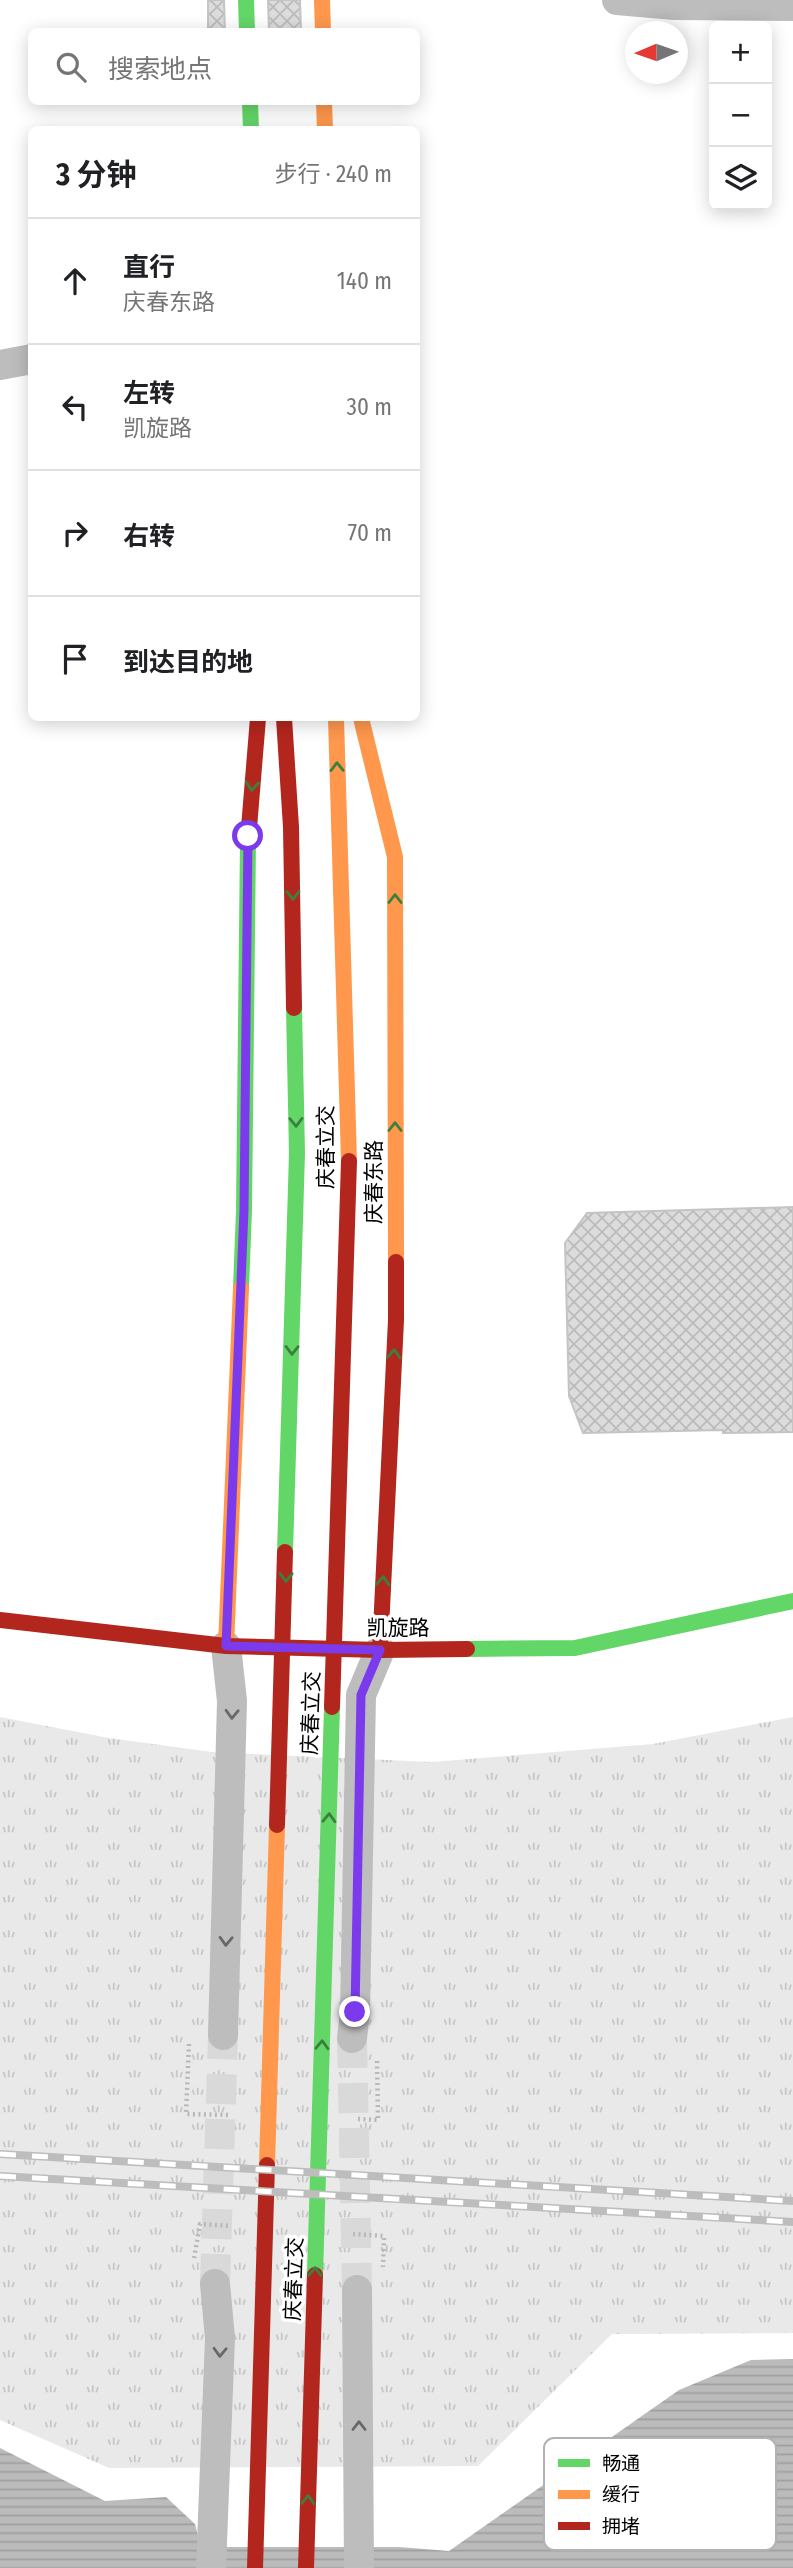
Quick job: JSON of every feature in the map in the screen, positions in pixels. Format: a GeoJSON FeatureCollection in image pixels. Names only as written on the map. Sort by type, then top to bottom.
{"type":"FeatureCollection","features":[{"type":"Feature","properties":{"kind":"main road"},"geometry":{"type":"LineString","coordinates":[[246,0],[247,28]]}},
{"type":"Feature","properties":{"kind":"main road"},"geometry":{"type":"LineString","coordinates":[[322,0],[323,28]]}},
{"type":"Feature","properties":{"kind":"main road"},"geometry":{"type":"LineString","coordinates":[[250,105],[251,126]]}},
{"type":"Feature","properties":{"kind":"main road"},"geometry":{"type":"LineString","coordinates":[[324,105],[325,126]]}},
{"type":"Feature","properties":{"kind":"main road"},"geometry":{"type":"LineString","coordinates":[[226,1646],[244,1210],[248,836],[258,721]]}},
{"type":"Feature","properties":{"kind":"main road","name":"庆春立交"},"geometry":{"type":"LineString","coordinates":[[255,2568],[297,1153],[291,827],[284,721]]}},
{"type":"Feature","properties":{"kind":"main road","name":"庆春立交"},"geometry":{"type":"LineString","coordinates":[[306,2568],[349,1153],[336,721]]}},
{"type":"Feature","properties":{"kind":"main road","name":"庆春东路"},"geometry":{"type":"LineString","coordinates":[[362,721],[395,857],[396,1320],[380,1650]]}},
{"type":"Feature","properties":{"kind":"main road","name":"凯旋路"},"geometry":{"type":"LineString","coordinates":[[0,1620],[226,1646],[380,1650],[575,1648],[793,1601]]}},
{"type":"Feature","properties":{"kind":"street"},"geometry":{"type":"LineString","coordinates":[[617,0],[675,5],[793,6]]}},
{"type":"Feature","properties":{"kind":"street"},"geometry":{"type":"LineString","coordinates":[[0,365],[28,360]]}},
{"type":"Feature","properties":{"kind":"street"},"geometry":{"type":"LineString","coordinates":[[223,2035],[232,1701],[226,1646]]}},
{"type":"Feature","properties":{"kind":"street"},"geometry":{"type":"LineString","coordinates":[[352,2038],[355,2012],[361,1695],[380,1650]]}},
{"type":"Feature","properties":{"kind":"street"},"geometry":{"type":"LineString","coordinates":[[211,2568],[220,2338],[215,2284]]}},
{"type":"Feature","properties":{"kind":"street"},"geometry":{"type":"LineString","coordinates":[[358,2290],[359,2568]]}},
{"type":"Feature","properties":{"kind":"green space"},"geometry":{"type":"Polygon","coordinates":[[[0,1717],[109,1738],[212,1752],[432,1762],[653,1744],[793,1717],[793,2333],[612,2334],[478,2466],[109,2468],[0,2420],[0,1717]]]}},
{"type":"Feature","properties":{"kind":"shaded area"},"geometry":{"type":"Polygon","coordinates":[[[793,2359],[793,2568],[0,2568],[0,2448],[105,2501],[166,2497],[195,2524],[201,2547],[399,2547],[449,2551],[544,2484],[544,2550],[776,2550],[776,2438],[610,2438],[679,2390],[751,2360],[793,2359]]]}},
{"type":"Feature","properties":{"kind":"building"},"geometry":{"type":"Polygon","coordinates":[[[208,0],[224,0],[225,28],[208,28],[208,0]]]}},
{"type":"Feature","properties":{"kind":"building"},"geometry":{"type":"Polygon","coordinates":[[[268,0],[300,0],[301,28],[269,28],[268,0]]]}},
{"type":"Feature","properties":{"kind":"building"},"geometry":{"type":"Polygon","coordinates":[[[793,1207],[793,1432],[723,1433],[723,1430],[583,1433],[569,1396],[565,1243],[587,1213],[793,1207]]]}},
{"type":"Feature","properties":{"kind":"tunnel"},"geometry":{"type":"LineString","coordinates":[[215,2284],[223,2035]]}},
{"type":"Feature","properties":{"kind":"tunnel"},"geometry":{"type":"LineString","coordinates":[[352,2038],[357,2290]]}},
{"type":"Feature","properties":{"kind":"railway"},"geometry":{"type":"LineString","coordinates":[[0,2154],[793,2201]]}},
{"type":"Feature","properties":{"kind":"railway"},"geometry":{"type":"LineString","coordinates":[[0,2176],[793,2222]]}},
{"type":"Feature","properties":{"kind":"traffic: fast"},"geometry":{"type":"LineString","coordinates":[[246,0],[247,28]]}},
{"type":"Feature","properties":{"kind":"traffic: fast"},"geometry":{"type":"LineString","coordinates":[[250,105],[251,126]]}},
{"type":"Feature","properties":{"kind":"traffic: fast"},"geometry":{"type":"LineString","coordinates":[[241,1288],[248,840]]}},
{"type":"Feature","properties":{"kind":"traffic: fast"},"geometry":{"type":"LineString","coordinates":[[285,1552],[297,1153],[294,1008]]}},
{"type":"Feature","properties":{"kind":"traffic: fast"},"geometry":{"type":"LineString","coordinates":[[467,1649],[575,1648],[793,1601]]}},
{"type":"Feature","properties":{"kind":"traffic: fast"},"geometry":{"type":"LineString","coordinates":[[315,2275],[332,1707]]}},
{"type":"Feature","properties":{"kind":"traffic: slow"},"geometry":{"type":"LineString","coordinates":[[322,0],[323,28]]}},
{"type":"Feature","properties":{"kind":"traffic: slow"},"geometry":{"type":"LineString","coordinates":[[324,105],[325,126]]}},
{"type":"Feature","properties":{"kind":"traffic: slow"},"geometry":{"type":"LineString","coordinates":[[336,721],[349,1161]]}},
{"type":"Feature","properties":{"kind":"traffic: slow"},"geometry":{"type":"LineString","coordinates":[[362,721],[395,857],[396,1262]]}},
{"type":"Feature","properties":{"kind":"traffic: slow"},"geometry":{"type":"LineString","coordinates":[[226,1646],[241,1288]]}},
{"type":"Feature","properties":{"kind":"traffic: slow"},"geometry":{"type":"LineString","coordinates":[[267,2165],[277,1825]]}},
{"type":"Feature","properties":{"kind":"traffic: jam"},"geometry":{"type":"LineString","coordinates":[[248,840],[258,721]]}},
{"type":"Feature","properties":{"kind":"traffic: jam"},"geometry":{"type":"LineString","coordinates":[[284,721],[291,827],[294,1008]]}},
{"type":"Feature","properties":{"kind":"traffic: jam"},"geometry":{"type":"LineString","coordinates":[[332,1707],[349,1161]]}},
{"type":"Feature","properties":{"kind":"traffic: jam"},"geometry":{"type":"LineString","coordinates":[[380,1650],[396,1320],[396,1262]]}},
{"type":"Feature","properties":{"kind":"traffic: jam"},"geometry":{"type":"LineString","coordinates":[[277,1825],[285,1552]]}},
{"type":"Feature","properties":{"kind":"traffic: jam"},"geometry":{"type":"LineString","coordinates":[[0,1620],[226,1646],[467,1649]]}},
{"type":"Feature","properties":{"kind":"traffic: jam"},"geometry":{"type":"LineString","coordinates":[[255,2568],[267,2165]]}},
{"type":"Feature","properties":{"kind":"traffic: jam"},"geometry":{"type":"LineString","coordinates":[[306,2568],[315,2275]]}},
{"type":"Feature","properties":{"kind":"route"},"geometry":{"type":"LineString","coordinates":[[248,836],[244,1210],[226,1646],[380,1650],[361,1695],[355,2012]]}}]}
